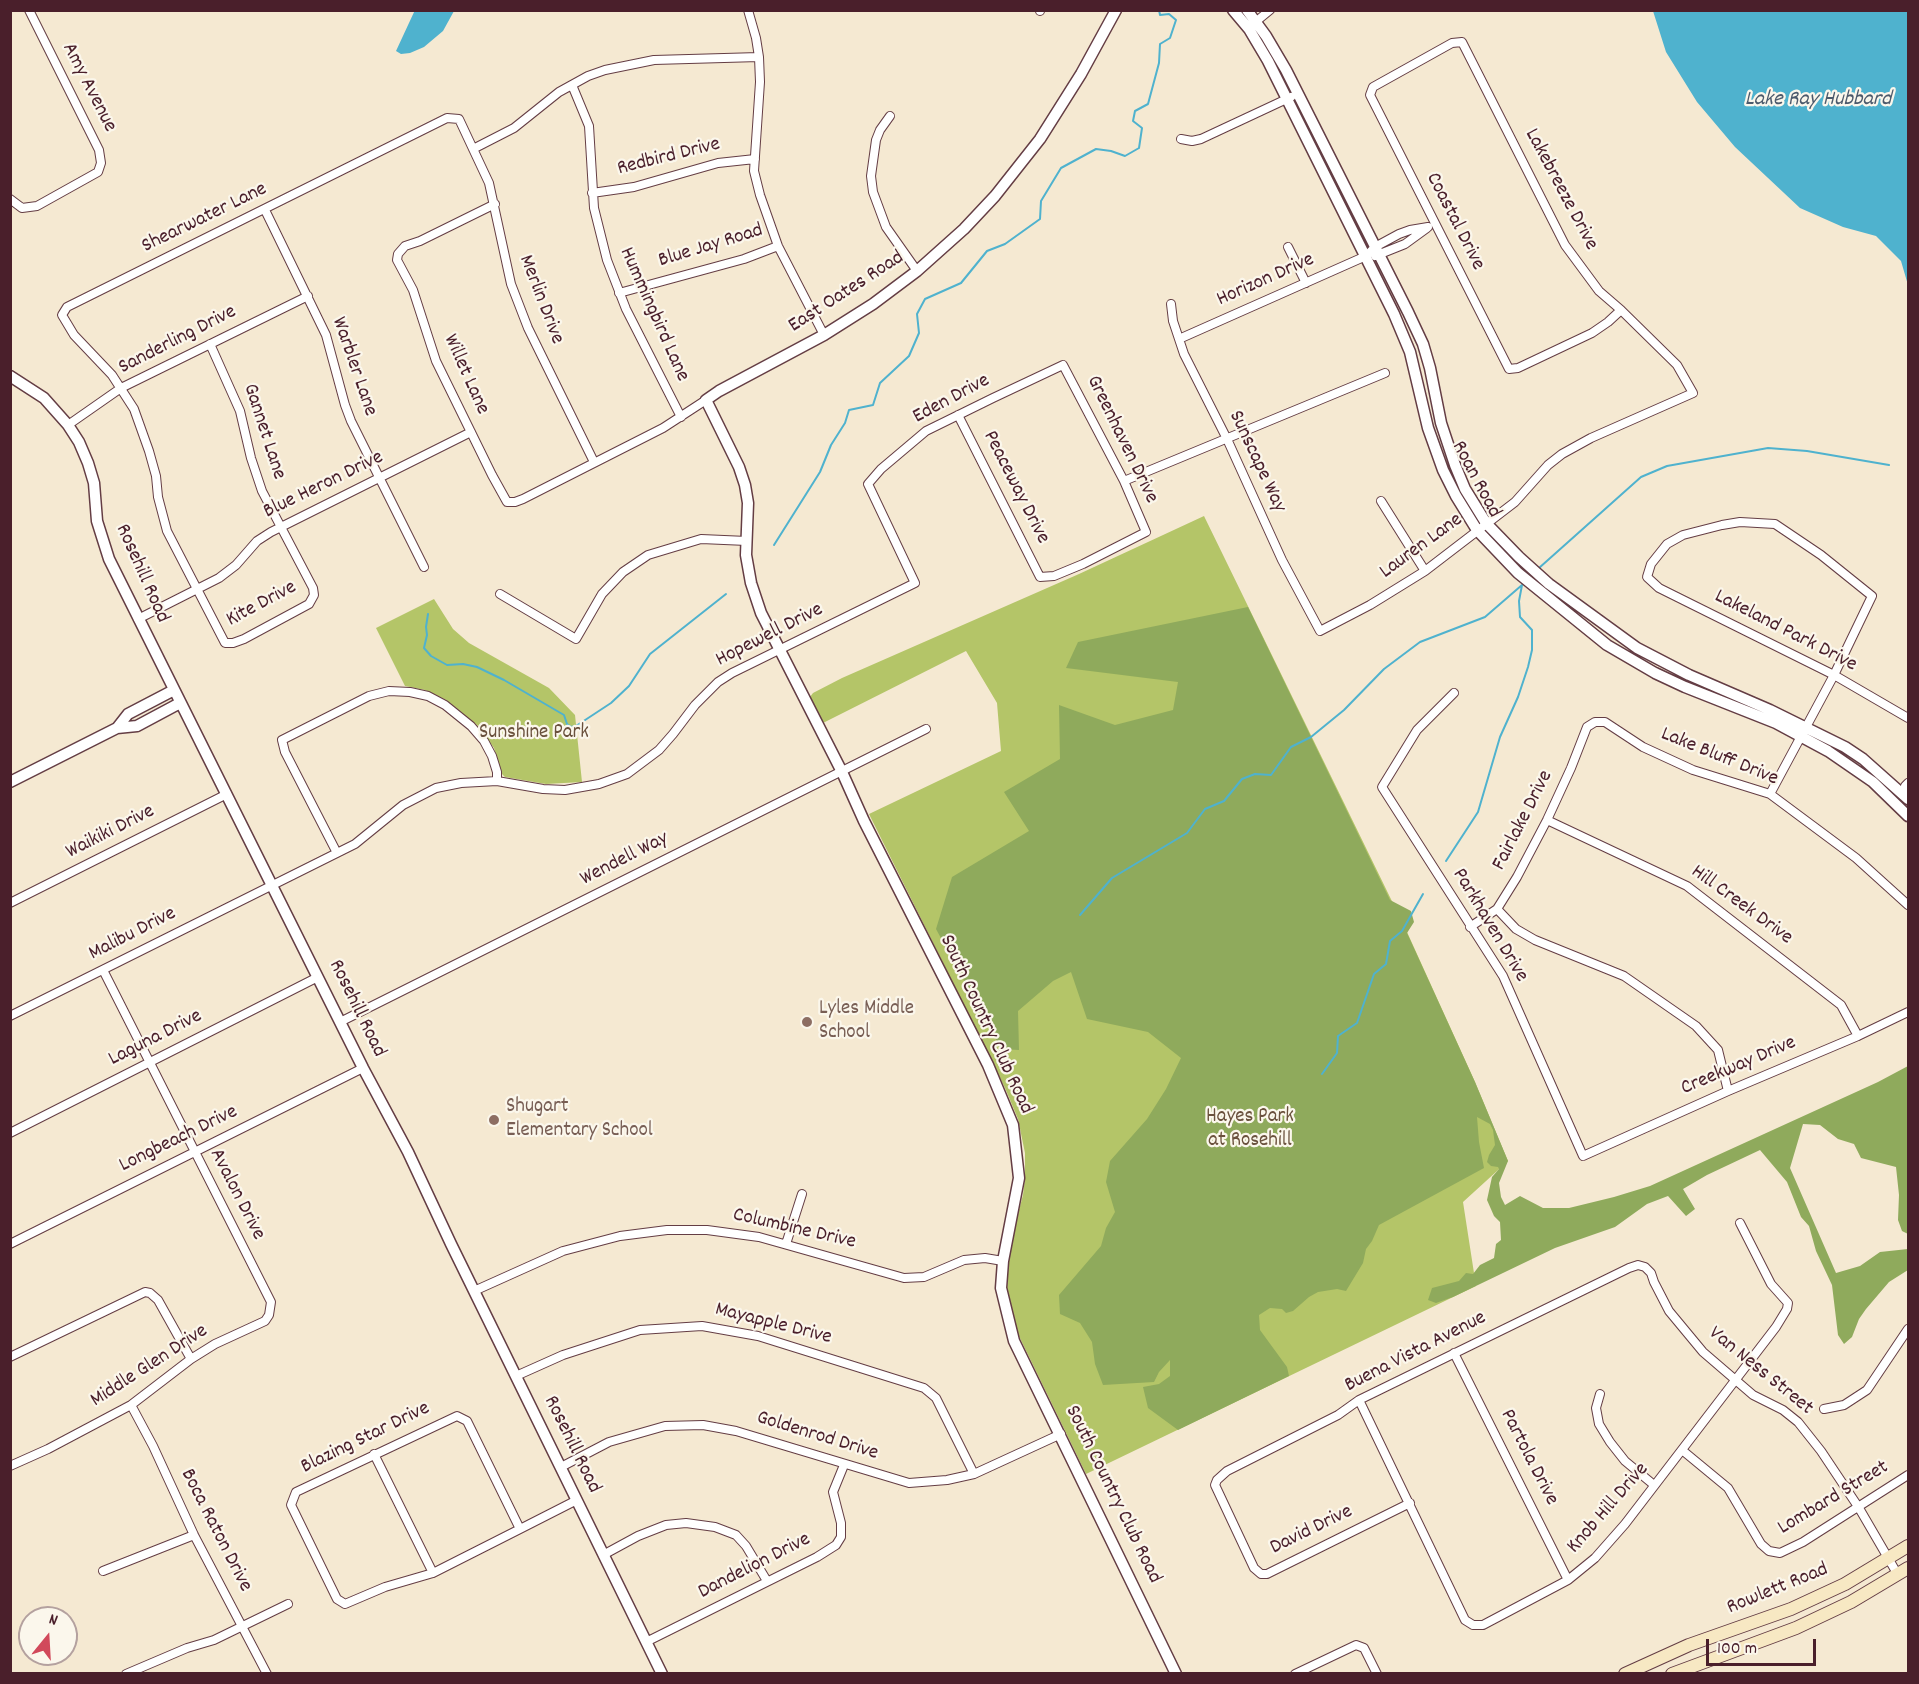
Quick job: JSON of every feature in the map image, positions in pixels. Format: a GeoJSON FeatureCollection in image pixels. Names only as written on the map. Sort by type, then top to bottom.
{"type":"FeatureCollection","features":[{"type":"Feature","properties":{"kind":"main road","name":"Rowlett Road"},"geometry":{"type":"LineString","coordinates":[[1625,1674],[1689,1646],[1779,1614],[1845,1584],[1908,1546]]}},
{"type":"Feature","properties":{"kind":"main road","name":"Rowlett Road"},"geometry":{"type":"LineString","coordinates":[[1672,1674],[1792,1630],[1851,1602],[1903,1571]]}},
{"type":"Feature","properties":{"kind":"main road"},"geometry":{"type":"LineString","coordinates":[[1779,1614],[1792,1630]]}},
{"type":"Feature","properties":{"kind":"main road"},"geometry":{"type":"LineString","coordinates":[[1689,1646],[1697,1664]]}},
{"type":"Feature","properties":{"kind":"street","name":"Amy Avenue"},"geometry":{"type":"LineString","coordinates":[[10,199],[22,208],[37,206],[98,172],[101,163],[99,150],[29,10]]}},
{"type":"Feature","properties":{"kind":"street"},"geometry":{"type":"LineString","coordinates":[[748,10],[756,38],[760,82],[754,171],[778,246],[824,335]]}},
{"type":"Feature","properties":{"kind":"street","name":"East Oates Road"},"geometry":{"type":"LineString","coordinates":[[507,501],[515,502],[523,499],[663,428],[719,390],[824,335],[873,304],[917,271],[964,229],[1019,168],[1057,113],[1116,10]]}},
{"type":"Feature","properties":{"kind":"street","name":"Roan Road"},"geometry":{"type":"LineString","coordinates":[[1233,10],[1252,25],[1286,70],[1423,344],[1442,423],[1455,465],[1482,526]]}},
{"type":"Feature","properties":{"kind":"street","name":"Roan Road"},"geometry":{"type":"LineString","coordinates":[[1247,10],[1286,99],[1366,256],[1410,352],[1428,428],[1443,470],[1456,496],[1518,573],[1608,645],[1655,673],[1776,723],[1805,732],[1863,759],[1907,796]]}},
{"type":"Feature","properties":{"kind":"street"},"geometry":{"type":"LineString","coordinates":[[1252,25],[1269,10]]}},
{"type":"Feature","properties":{"kind":"street","name":"Lakebreeze Drive"},"geometry":{"type":"LineString","coordinates":[[1371,90],[1377,82],[1452,43],[1462,42],[1565,245],[1599,291],[1677,365],[1693,393]]}},
{"type":"Feature","properties":{"kind":"street"},"geometry":{"type":"LineString","coordinates":[[473,150],[514,128],[553,96],[605,70],[637,62],[759,57]]}},
{"type":"Feature","properties":{"kind":"street","name":"Hummingbird Lane"},"geometry":{"type":"LineString","coordinates":[[572,85],[589,126],[592,193],[601,241],[619,293],[681,417]]}},
{"type":"Feature","properties":{"kind":"street","name":"Coastal Drive"},"geometry":{"type":"LineString","coordinates":[[1371,90],[1370,95],[1432,225],[1509,369],[1518,368],[1592,333],[1621,310]]}},
{"type":"Feature","properties":{"kind":"street"},"geometry":{"type":"LineString","coordinates":[[1181,139],[1192,141],[1201,139],[1297,94]]}},
{"type":"Feature","properties":{"kind":"street"},"geometry":{"type":"LineString","coordinates":[[890,116],[876,140],[871,176],[873,192],[886,227],[917,271]]}},
{"type":"Feature","properties":{"kind":"street","name":"Shearwater Lane"},"geometry":{"type":"LineString","coordinates":[[122,388],[74,335],[62,315],[68,307],[447,118],[453,118]]}},
{"type":"Feature","properties":{"kind":"street","name":"Merlin Drive"},"geometry":{"type":"LineString","coordinates":[[453,118],[459,119],[489,183],[510,284],[528,328],[594,462]]}},
{"type":"Feature","properties":{"kind":"street","name":"Redbird Drive"},"geometry":{"type":"LineString","coordinates":[[592,193],[654,182],[718,164],[755,159]]}},
{"type":"Feature","properties":{"kind":"street","name":"Willet Lane"},"geometry":{"type":"LineString","coordinates":[[495,204],[420,242],[405,246],[398,254],[397,260],[413,290],[436,361],[507,501]]}},
{"type":"Feature","properties":{"kind":"street","name":"Warbler Lane"},"geometry":{"type":"LineString","coordinates":[[266,210],[331,348],[345,405],[387,496],[424,567]]}},
{"type":"Feature","properties":{"kind":"street","name":"Horizon Drive"},"geometry":{"type":"LineString","coordinates":[[1179,339],[1377,251],[1410,230],[1432,225]]}},
{"type":"Feature","properties":{"kind":"street","name":"Blue Jay Road"},"geometry":{"type":"LineString","coordinates":[[619,293],[744,259],[778,246]]}},
{"type":"Feature","properties":{"kind":"street"},"geometry":{"type":"LineString","coordinates":[[1288,247],[1306,283]]}},
{"type":"Feature","properties":{"kind":"street","name":"Sanderling Drive"},"geometry":{"type":"LineString","coordinates":[[68,425],[122,388],[308,296]]}},
{"type":"Feature","properties":{"kind":"street","name":"Sunscape Way"},"geometry":{"type":"LineString","coordinates":[[1171,304],[1173,321],[1184,354],[1227,439],[1282,560],[1320,631]]}},
{"type":"Feature","properties":{"kind":"street","name":"Gannet Lane"},"geometry":{"type":"LineString","coordinates":[[210,344],[240,411],[258,480],[280,528],[313,588],[314,595]]}},
{"type":"Feature","properties":{"kind":"street","name":"Eden Drive"},"geometry":{"type":"LineString","coordinates":[[915,583],[868,483],[926,431],[1063,365]]}},
{"type":"Feature","properties":{"kind":"street","name":"Greenhaven Drive"},"geometry":{"type":"LineString","coordinates":[[1063,365],[1124,481],[1146,532]]}},
{"type":"Feature","properties":{"kind":"street"},"geometry":{"type":"LineString","coordinates":[[1124,481],[1385,373]]}},
{"type":"Feature","properties":{"kind":"street","name":"Rosehill Road"},"geometry":{"type":"LineString","coordinates":[[10,376],[44,398],[80,442],[94,483],[97,521],[102,539],[138,619],[363,1068],[408,1152],[662,1674]]}},
{"type":"Feature","properties":{"kind":"street"},"geometry":{"type":"LineString","coordinates":[[122,388],[143,430],[156,476],[158,497],[167,531],[198,590]]}},
{"type":"Feature","properties":{"kind":"street","name":"Lauren Lane"},"geometry":{"type":"LineString","coordinates":[[1320,631],[1370,605],[1425,571],[1515,502],[1548,465],[1562,454],[1591,438],[1693,393]]}},
{"type":"Feature","properties":{"kind":"street","name":"South Country Club Road"},"geometry":{"type":"LineString","coordinates":[[706,400],[740,467],[748,503],[748,571],[756,600],[864,821],[988,1065],[1013,1125],[1019,1178],[1003,1261],[1001,1288],[1014,1341],[1176,1674]]}},
{"type":"Feature","properties":{"kind":"street","name":"Peaceway Drive"},"geometry":{"type":"LineString","coordinates":[[958,415],[1040,577],[1054,576],[1083,564],[1146,532]]}},
{"type":"Feature","properties":{"kind":"street","name":"Blue Heron Drive"},"geometry":{"type":"LineString","coordinates":[[138,619],[228,573],[257,541],[280,528],[471,432]]}},
{"type":"Feature","properties":{"kind":"street"},"geometry":{"type":"LineString","coordinates":[[1381,501],[1425,571]]}},
{"type":"Feature","properties":{"kind":"street","name":"Lakeland Park Drive"},"geometry":{"type":"LineString","coordinates":[[1834,675],[1872,596],[1821,555],[1775,524],[1740,522],[1683,535],[1667,544],[1651,564],[1647,577],[1659,588],[1834,675],[1908,718]]}},
{"type":"Feature","properties":{"kind":"street"},"geometry":{"type":"LineString","coordinates":[[500,594],[576,639],[602,594],[623,572],[648,555],[701,539],[747,541]]}},
{"type":"Feature","properties":{"kind":"street","name":"Hopewell Drive"},"geometry":{"type":"LineString","coordinates":[[272,885],[367,836],[395,810],[422,794],[455,784],[497,781],[543,789],[565,790],[599,784],[627,774],[659,750],[694,705],[718,682],[915,583]]}},
{"type":"Feature","properties":{"kind":"street","name":"Kite Drive"},"geometry":{"type":"LineString","coordinates":[[198,590],[225,644],[244,639],[309,604],[314,595]]}},
{"type":"Feature","properties":{"kind":"street"},"geometry":{"type":"LineString","coordinates":[[1770,794],[1834,675]]}},
{"type":"Feature","properties":{"kind":"street"},"geometry":{"type":"LineString","coordinates":[[117,728],[128,714],[174,690]]}},
{"type":"Feature","properties":{"kind":"street"},"geometry":{"type":"LineString","coordinates":[[337,853],[285,752],[282,740],[369,696],[389,691],[410,692],[438,700],[471,726],[484,741],[492,756],[497,781]]}},
{"type":"Feature","properties":{"kind":"street","name":"Parkhaven Drive"},"geometry":{"type":"LineString","coordinates":[[1454,693],[1417,730],[1382,787],[1503,976],[1583,1156]]}},
{"type":"Feature","properties":{"kind":"street"},"geometry":{"type":"LineString","coordinates":[[10,782],[117,728],[137,726],[180,703]]}},
{"type":"Feature","properties":{"kind":"street","name":"Lake Bluff Drive"},"geometry":{"type":"LineString","coordinates":[[1595,722],[1605,722],[1643,747],[1693,770],[1770,794],[1856,858],[1908,904]]}},
{"type":"Feature","properties":{"kind":"street","name":"Fairlake Drive"},"geometry":{"type":"LineString","coordinates":[[1470,927],[1497,909],[1522,869],[1547,820],[1587,726],[1595,722]]}},
{"type":"Feature","properties":{"kind":"street","name":"Wendell Way"},"geometry":{"type":"LineString","coordinates":[[340,1022],[926,729]]}},
{"type":"Feature","properties":{"kind":"street","name":"Roan Road"},"geometry":{"type":"LineString","coordinates":[[1805,732],[1873,782],[1908,816]]}},
{"type":"Feature","properties":{"kind":"street"},"geometry":{"type":"LineString","coordinates":[[1895,804],[1907,796],[1905,786],[1908,783]]}},
{"type":"Feature","properties":{"kind":"street","name":"Waikiki Drive"},"geometry":{"type":"LineString","coordinates":[[10,903],[227,794]]}},
{"type":"Feature","properties":{"kind":"street","name":"Hill Creek Drive"},"geometry":{"type":"LineString","coordinates":[[1547,820],[1687,886],[1841,1005],[1858,1036]]}},
{"type":"Feature","properties":{"kind":"street","name":"Malibu Drive"},"geometry":{"type":"LineString","coordinates":[[10,1016],[272,885]]}},
{"type":"Feature","properties":{"kind":"street"},"geometry":{"type":"LineString","coordinates":[[1497,909],[1516,929],[1535,940],[1624,975],[1696,1026],[1718,1050],[1728,1091]]}},
{"type":"Feature","properties":{"kind":"street","name":"Avalon Drive"},"geometry":{"type":"LineString","coordinates":[[103,970],[270,1302],[270,1308]]}},
{"type":"Feature","properties":{"kind":"street","name":"Laguna Drive"},"geometry":{"type":"LineString","coordinates":[[10,1133],[318,976]]}},
{"type":"Feature","properties":{"kind":"street","name":"Creekway Drive"},"geometry":{"type":"LineString","coordinates":[[1583,1156],[1908,1012]]}},
{"type":"Feature","properties":{"kind":"street","name":"Longbeach Drive"},"geometry":{"type":"LineString","coordinates":[[10,1244],[363,1068]]}},
{"type":"Feature","properties":{"kind":"street"},"geometry":{"type":"LineString","coordinates":[[786,1244],[802,1194]]}},
{"type":"Feature","properties":{"kind":"street","name":"Knob Hill Drive"},"geometry":{"type":"LineString","coordinates":[[1359,1400],[1465,1620],[1473,1625],[1483,1624],[1568,1580],[1595,1558],[1625,1524],[1776,1327],[1788,1303],[1771,1284],[1740,1223]]}},
{"type":"Feature","properties":{"kind":"street","name":"Columbine Drive"},"geometry":{"type":"LineString","coordinates":[[474,1291],[563,1251],[620,1236],[667,1230],[707,1230],[759,1237],[904,1278],[924,1277],[964,1260],[985,1258],[1003,1261]]}},
{"type":"Feature","properties":{"kind":"street","name":"Van Ness Street"},"geometry":{"type":"LineString","coordinates":[[1635,1266],[1646,1267],[1651,1273],[1669,1311],[1703,1352],[1753,1395],[1783,1410],[1798,1422],[1821,1451],[1889,1558],[1903,1571]]}},
{"type":"Feature","properties":{"kind":"street","name":"Buena Vista Avenue"},"geometry":{"type":"LineString","coordinates":[[1217,1480],[1227,1471],[1338,1415],[1359,1400],[1635,1266]]}},
{"type":"Feature","properties":{"kind":"street"},"geometry":{"type":"LineString","coordinates":[[10,1357],[146,1292],[158,1300],[191,1359]]}},
{"type":"Feature","properties":{"kind":"street","name":"Middle Glen Drive"},"geometry":{"type":"LineString","coordinates":[[10,1466],[48,1449],[131,1405],[191,1359],[215,1344],[265,1321],[270,1308]]}},
{"type":"Feature","properties":{"kind":"street","name":"Mayapple Drive"},"geometry":{"type":"LineString","coordinates":[[516,1376],[563,1355],[640,1330],[702,1326],[758,1336],[924,1388],[936,1398],[974,1474]]}},
{"type":"Feature","properties":{"kind":"street"},"geometry":{"type":"LineString","coordinates":[[1824,1409],[1844,1405],[1867,1390],[1908,1329]]}},
{"type":"Feature","properties":{"kind":"street","name":"Partola Drive"},"geometry":{"type":"LineString","coordinates":[[1454,1353],[1568,1580]]}},
{"type":"Feature","properties":{"kind":"street"},"geometry":{"type":"LineString","coordinates":[[1600,1394],[1596,1408],[1599,1424],[1625,1461],[1654,1485]]}},
{"type":"Feature","properties":{"kind":"street","name":"Boca Raton Drive"},"geometry":{"type":"LineString","coordinates":[[131,1405],[153,1446],[194,1535],[267,1674]]}},
{"type":"Feature","properties":{"kind":"street","name":"Blazing Star Drive"},"geometry":{"type":"LineString","coordinates":[[433,1573],[385,1587],[350,1603],[342,1603],[337,1599],[291,1509],[291,1500],[296,1492],[453,1417],[460,1417],[467,1421],[520,1529]]}},
{"type":"Feature","properties":{"kind":"street","name":"Goldenrod Drive"},"geometry":{"type":"LineString","coordinates":[[561,1467],[609,1442],[665,1426],[703,1425],[736,1431],[909,1483],[947,1480],[974,1474],[1061,1434]]}},
{"type":"Feature","properties":{"kind":"street","name":"Lombard Street"},"geometry":{"type":"LineString","coordinates":[[1682,1450],[1728,1488],[1761,1544],[1769,1551],[1780,1553],[1793,1548],[1859,1508],[1908,1475]]}},
{"type":"Feature","properties":{"kind":"street"},"geometry":{"type":"LineString","coordinates":[[374,1454],[433,1573],[577,1500]]}},
{"type":"Feature","properties":{"kind":"street","name":"Dandelion Drive"},"geometry":{"type":"LineString","coordinates":[[646,1642],[817,1557],[836,1545],[841,1538],[841,1523],[833,1492],[844,1465]]}},
{"type":"Feature","properties":{"kind":"street","name":"David Drive"},"geometry":{"type":"LineString","coordinates":[[1217,1480],[1215,1485],[1237,1536],[1254,1568],[1260,1574],[1267,1574],[1410,1503]]}},
{"type":"Feature","properties":{"kind":"street"},"geometry":{"type":"LineString","coordinates":[[603,1555],[638,1536],[666,1525],[686,1523],[715,1527],[736,1535],[746,1546],[767,1581]]}},
{"type":"Feature","properties":{"kind":"street"},"geometry":{"type":"LineString","coordinates":[[103,1571],[194,1535]]}},
{"type":"Feature","properties":{"kind":"street"},"geometry":{"type":"LineString","coordinates":[[126,1674],[243,1626],[288,1604]]}},
{"type":"Feature","properties":{"kind":"street"},"geometry":{"type":"LineString","coordinates":[[1295,1674],[1356,1645],[1364,1648],[1377,1674]]}},
{"type":"Feature","properties":{"kind":"green space","name":"Hayes Park at Rosehill"},"geometry":{"type":"Polygon","coordinates":[[[1204,516],[1407,932],[1508,1161],[1463,1202],[1476,1286],[1086,1474],[1015,1328],[1007,1290],[1009,1248],[1023,1195],[1025,1178],[1025,1153],[1018,1119],[1005,1088],[869,814],[1001,751],[997,703],[966,651],[823,723],[810,697],[813,693],[842,678],[1079,574],[1204,516]]]}},
{"type":"Feature","properties":{"kind":"green space","name":"Sunshine Park"},"geometry":{"type":"Polygon","coordinates":[[[434,599],[453,629],[469,643],[549,688],[575,715],[582,782],[546,784],[505,777],[494,748],[478,726],[446,700],[425,690],[405,686],[376,628],[434,599]]]}},
{"type":"Feature","properties":{"kind":"green space","name":"Hayes Park at Rosehill"},"geometry":{"type":"Polygon","coordinates":[[[1248,607],[1390,900],[1411,911],[1414,922],[1407,933],[1475,1082],[1508,1161],[1499,1183],[1505,1205],[1520,1196],[1543,1208],[1569,1208],[1650,1186],[1878,1082],[1908,1066],[1908,1234],[1902,1231],[1898,1220],[1899,1195],[1896,1167],[1861,1158],[1854,1144],[1838,1139],[1820,1125],[1803,1124],[1790,1168],[1836,1273],[1860,1266],[1880,1252],[1908,1249],[1908,1270],[1889,1282],[1866,1309],[1852,1337],[1844,1344],[1838,1335],[1832,1285],[1816,1251],[1809,1226],[1801,1217],[1787,1182],[1760,1150],[1683,1189],[1695,1209],[1686,1216],[1668,1196],[1647,1204],[1615,1227],[1555,1248],[1453,1297],[1436,1303],[1428,1300],[1432,1288],[1459,1281],[1466,1273],[1473,1274],[1480,1265],[1494,1258],[1496,1244],[1501,1240],[1500,1222],[1494,1216],[1487,1200],[1492,1177],[1499,1169],[1487,1162],[1495,1145],[1493,1130],[1490,1124],[1477,1117],[1484,1168],[1379,1225],[1366,1249],[1363,1263],[1346,1291],[1337,1289],[1318,1292],[1293,1311],[1286,1313],[1282,1309],[1270,1308],[1259,1315],[1260,1330],[1287,1367],[1289,1376],[1178,1430],[1148,1408],[1143,1387],[1159,1384],[1170,1376],[1170,1360],[1159,1372],[1154,1382],[1103,1385],[1095,1364],[1092,1342],[1080,1323],[1060,1314],[1059,1295],[1101,1246],[1106,1228],[1115,1212],[1106,1182],[1110,1161],[1147,1119],[1166,1089],[1181,1058],[1148,1032],[1087,1019],[1071,972],[1053,981],[1018,1011],[1019,1050],[1001,1049],[936,929],[952,877],[1029,831],[1004,792],[1060,759],[1059,705],[1115,725],[1173,710],[1178,682],[1066,668],[1078,642],[1248,607]]]}},
{"type":"Feature","properties":{"kind":"water"},"geometry":{"type":"Polygon","coordinates":[[[415,10],[454,11],[443,31],[424,47],[401,54],[396,51],[415,10]]]}},
{"type":"Feature","properties":{"kind":"water","name":"Lake Ray Hubbard"},"geometry":{"type":"Polygon","coordinates":[[[1653,11],[1908,11],[1908,285],[1901,261],[1876,236],[1843,227],[1800,208],[1735,147],[1697,102],[1666,52],[1653,11]]]}},
{"type":"Feature","properties":{"kind":"waterway"},"geometry":{"type":"LineString","coordinates":[[774,545],[820,472],[831,445],[845,423],[849,410],[873,405],[880,383],[909,356],[919,333],[917,314],[925,299],[961,283],[987,251],[1005,244],[1040,219],[1041,201],[1061,168],[1096,149],[1125,156],[1139,148],[1142,128],[1133,121],[1135,111],[1148,104],[1159,63],[1160,44],[1170,38],[1176,20],[1169,14],[1160,15],[1159,10]]}},
{"type":"Feature","properties":{"kind":"waterway"},"geometry":{"type":"LineString","coordinates":[[1539,568],[1641,477],[1667,466],[1768,448],[1807,451],[1889,465]]}},
{"type":"Feature","properties":{"kind":"waterway"},"geometry":{"type":"LineString","coordinates":[[1446,861],[1478,812],[1500,737],[1518,697],[1528,667],[1532,650],[1532,630],[1520,617],[1519,601],[1522,585]]}},
{"type":"Feature","properties":{"kind":"waterway"},"geometry":{"type":"LineString","coordinates":[[1080,915],[1112,878],[1187,833],[1205,809],[1224,801],[1242,779],[1255,774],[1271,775],[1291,747],[1311,737],[1344,710],[1384,669],[1420,642],[1485,617],[1522,585]]}},
{"type":"Feature","properties":{"kind":"waterway"},"geometry":{"type":"LineString","coordinates":[[428,614],[424,648],[431,656],[447,665],[463,664],[477,667],[504,680],[564,715],[567,724],[571,727],[611,703],[629,686],[650,654],[726,594]]}},
{"type":"Feature","properties":{"kind":"waterway"},"geometry":{"type":"LineString","coordinates":[[1322,1074],[1337,1053],[1338,1036],[1357,1023],[1374,974],[1386,964],[1390,941],[1402,931],[1423,894]]}},
{"type":"Feature","properties":{"kind":"place","name":"Lyles Middle School"},"geometry":{"type":"Point","coordinates":[807,1022]}},
{"type":"Feature","properties":{"kind":"place","name":"Shugart Elementary School"},"geometry":{"type":"Point","coordinates":[494,1120]}}]}
